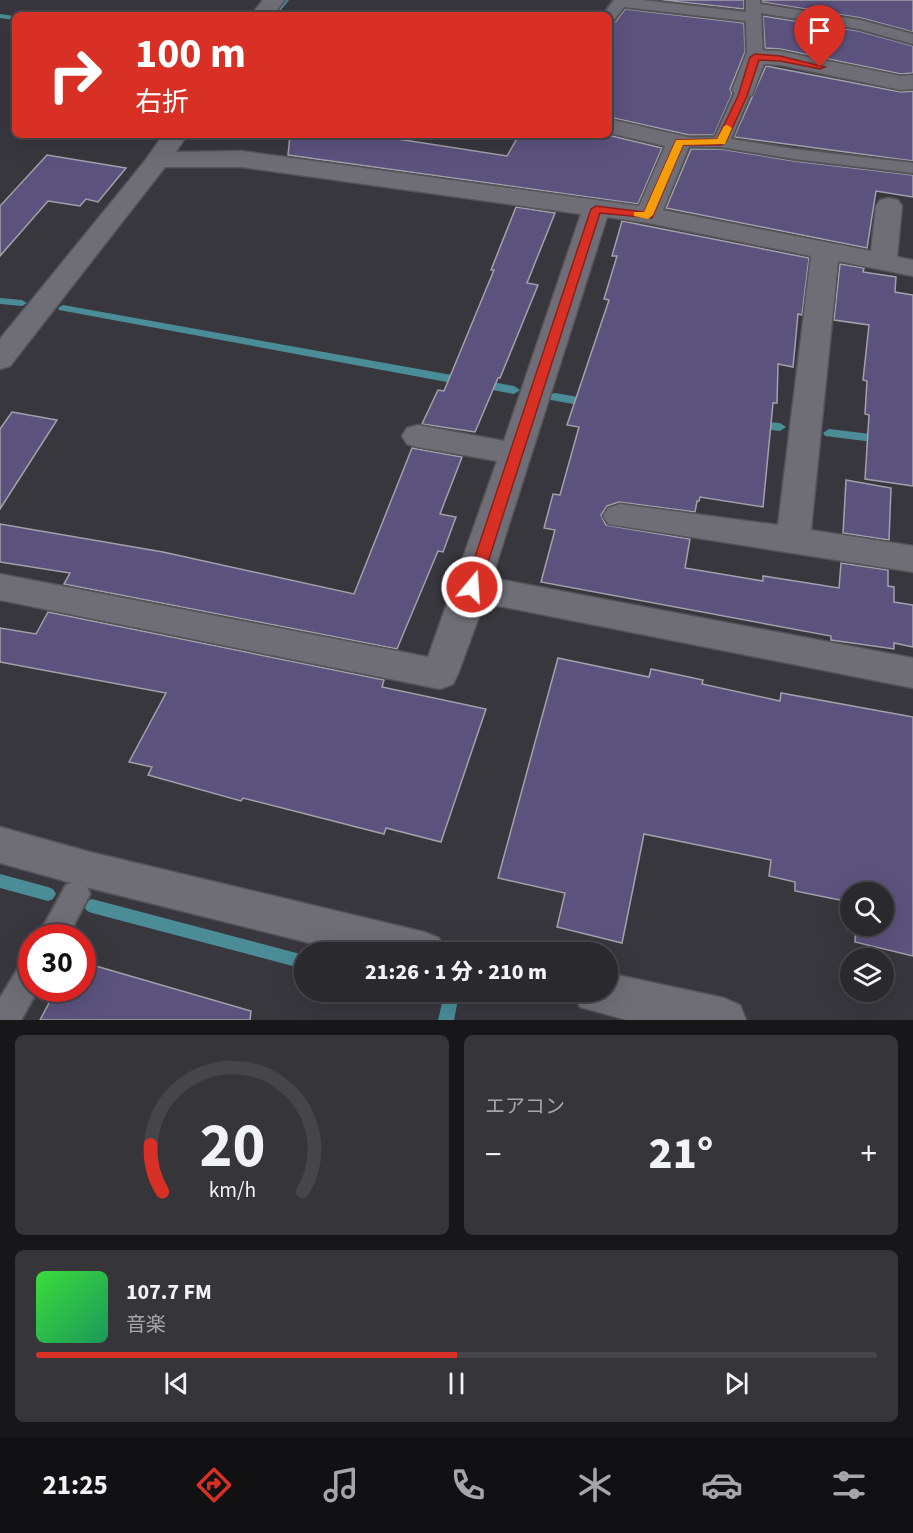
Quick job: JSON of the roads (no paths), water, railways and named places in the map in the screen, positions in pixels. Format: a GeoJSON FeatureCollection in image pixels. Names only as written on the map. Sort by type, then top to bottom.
{"type":"FeatureCollection","features":[{"type":"Feature","properties":{"kind":"street"},"geometry":{"type":"LineString","coordinates":[[264,12],[274,0]]}},
{"type":"Feature","properties":{"kind":"street"},"geometry":{"type":"LineString","coordinates":[[744,90],[755,57],[780,58],[901,83],[913,82]]}},
{"type":"Feature","properties":{"kind":"street"},"geometry":{"type":"LineString","coordinates":[[612,127],[679,142],[648,215]]}},
{"type":"Feature","properties":{"kind":"street"},"geometry":{"type":"LineString","coordinates":[[0,359],[173,138]]}},
{"type":"Feature","properties":{"kind":"street"},"geometry":{"type":"LineString","coordinates":[[158,160],[242,159],[648,215],[913,268]]}},
{"type":"Feature","properties":{"kind":"street"},"geometry":{"type":"LineString","coordinates":[[883,262],[889,206]]}},
{"type":"Feature","properties":{"kind":"street"},"geometry":{"type":"LineString","coordinates":[[0,587],[440,674],[472,587],[596,209]]}},
{"type":"Feature","properties":{"kind":"street"},"geometry":{"type":"LineString","coordinates":[[793,539],[825,251]]}},
{"type":"Feature","properties":{"kind":"street"},"geometry":{"type":"LineString","coordinates":[[418,436],[516,454]]}},
{"type":"Feature","properties":{"kind":"street"},"geometry":{"type":"LineString","coordinates":[[620,516],[793,539],[913,559]]}},
{"type":"Feature","properties":{"kind":"street"},"geometry":{"type":"LineString","coordinates":[[472,587],[913,673]]}},
{"type":"Feature","properties":{"kind":"street"},"geometry":{"type":"LineString","coordinates":[[0,844],[90,870],[383,942]]}},
{"type":"Feature","properties":{"kind":"street"},"geometry":{"type":"LineString","coordinates":[[618,997],[724,1020]]}},
{"type":"Feature","properties":{"kind":"lane"},"geometry":{"type":"LineString","coordinates":[[612,13],[620,3],[753,8],[860,25],[913,39]]}},
{"type":"Feature","properties":{"kind":"lane"},"geometry":{"type":"LineString","coordinates":[[753,8],[755,57]]}},
{"type":"Feature","properties":{"kind":"lane"},"geometry":{"type":"LineString","coordinates":[[721,142],[744,90]]}},
{"type":"Feature","properties":{"kind":"lane"},"geometry":{"type":"LineString","coordinates":[[679,142],[721,142],[794,154],[913,168]]}},
{"type":"Feature","properties":{"kind":"lane"},"geometry":{"type":"LineString","coordinates":[[4,1020],[18,996]]}},
{"type":"Feature","properties":{"kind":"waterway"},"geometry":{"type":"LineString","coordinates":[[275,12],[285,0]]}},
{"type":"Feature","properties":{"kind":"waterway"},"geometry":{"type":"LineString","coordinates":[[0,16],[12,18]]}},
{"type":"Feature","properties":{"kind":"waterway"},"geometry":{"type":"LineString","coordinates":[[0,301],[22,303]]}},
{"type":"Feature","properties":{"kind":"waterway"},"geometry":{"type":"LineString","coordinates":[[63,308],[463,381]]}},
{"type":"Feature","properties":{"kind":"waterway"},"geometry":{"type":"LineString","coordinates":[[480,384],[514,390]]}},
{"type":"Feature","properties":{"kind":"waterway"},"geometry":{"type":"LineString","coordinates":[[555,397],[590,403]]}},
{"type":"Feature","properties":{"kind":"waterway"},"geometry":{"type":"LineString","coordinates":[[756,425],[780,427]]}},
{"type":"Feature","properties":{"kind":"waterway"},"geometry":{"type":"LineString","coordinates":[[829,433],[913,443]]}},
{"type":"Feature","properties":{"kind":"waterway"},"geometry":{"type":"LineString","coordinates":[[0,881],[48,894]]}},
{"type":"Feature","properties":{"kind":"waterway"},"geometry":{"type":"LineString","coordinates":[[92,906],[294,959]]}},
{"type":"Feature","properties":{"kind":"waterway"},"geometry":{"type":"LineString","coordinates":[[446,1020],[450,1002]]}}]}
